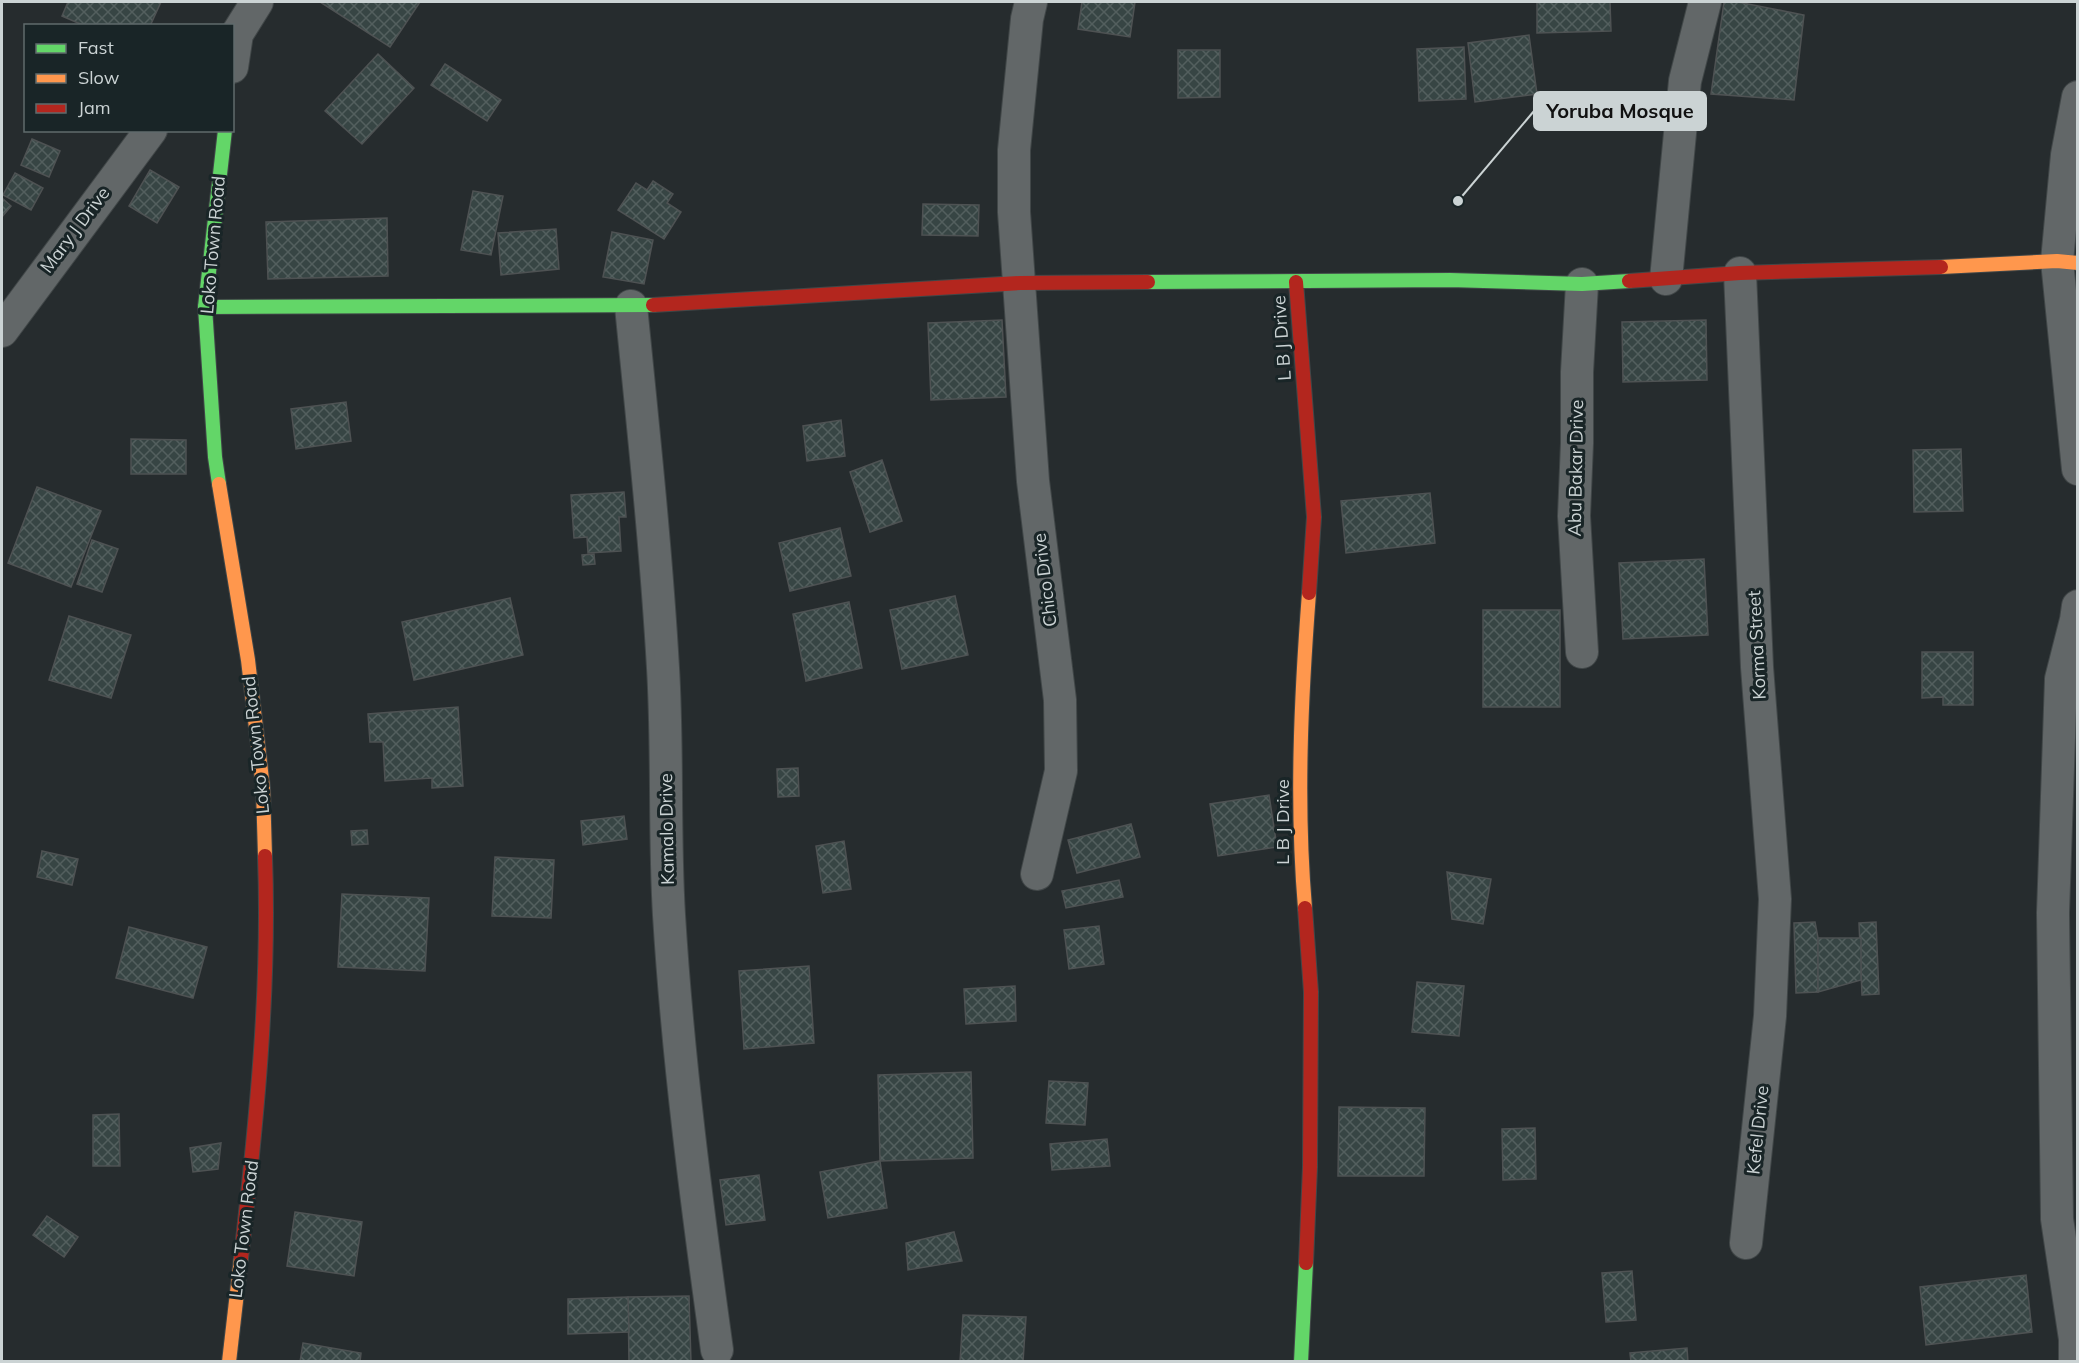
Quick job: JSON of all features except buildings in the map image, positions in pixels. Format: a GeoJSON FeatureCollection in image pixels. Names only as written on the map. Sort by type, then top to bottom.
{"type":"FeatureCollection","features":[{"type":"Feature","properties":{"kind":"street"},"geometry":{"type":"LineString","coordinates":[[235,36],[257,2]]}},
{"type":"Feature","properties":{"kind":"street","name":"Chico Drive"},"geometry":{"type":"LineString","coordinates":[[1030,2],[1014,150],[1014,212],[1033,481],[1060,700],[1061,771],[1037,874]]}},
{"type":"Feature","properties":{"kind":"street"},"geometry":{"type":"LineString","coordinates":[[1666,279],[1685,81],[1705,2]]}},
{"type":"Feature","properties":{"kind":"street"},"geometry":{"type":"LineString","coordinates":[[2078,97],[2067,154],[2067,262],[2078,469]]}},
{"type":"Feature","properties":{"kind":"street","name":"Mary J Drive"},"geometry":{"type":"LineString","coordinates":[[2,331],[150,132]]}},
{"type":"Feature","properties":{"kind":"street","name":"Loko Town Road"},"geometry":{"type":"LineString","coordinates":[[225,132],[205,307],[215,458],[248,660],[263,788],[267,900],[264,1018],[254,1152],[229,1362]]}},
{"type":"Feature","properties":{"kind":"street"},"geometry":{"type":"LineString","coordinates":[[205,307],[630,306],[1020,283],[1450,280],[1582,284],[1740,273],[1889,270],[2067,262]]}},
{"type":"Feature","properties":{"kind":"street","name":"Korma Street"},"geometry":{"type":"LineString","coordinates":[[1740,273],[1757,667],[1775,898],[1770,1016]]}},
{"type":"Feature","properties":{"kind":"street","name":"L B J Drive"},"geometry":{"type":"LineString","coordinates":[[1296,282],[1314,517],[1301,701],[1301,862],[1311,992],[1310,1167],[1301,1362]]}},
{"type":"Feature","properties":{"kind":"street","name":"Abu Bakar Drive"},"geometry":{"type":"LineString","coordinates":[[1582,284],[1577,372],[1574,516],[1582,652]]}},
{"type":"Feature","properties":{"kind":"street","name":"Kamalo Drive"},"geometry":{"type":"LineString","coordinates":[[630,306],[651,502],[663,671],[669,914],[701,1233],[717,1350]]}},
{"type":"Feature","properties":{"kind":"street"},"geometry":{"type":"LineString","coordinates":[[2075,1362],[2075,1339],[2057,1219],[2053,913],[2061,679],[2078,606]]}},
{"type":"Feature","properties":{"kind":"street","name":"Kefel Drive"},"geometry":{"type":"LineString","coordinates":[[1746,1243],[1770,1016]]}},
{"type":"Feature","properties":{"kind":"traffic: fast"},"geometry":{"type":"LineString","coordinates":[[219,484],[215,457],[205,307],[225,132]]}},
{"type":"Feature","properties":{"kind":"traffic: fast"},"geometry":{"type":"LineString","coordinates":[[1148,282],[1450,280],[1582,284],[1629,281]]}},
{"type":"Feature","properties":{"kind":"traffic: fast"},"geometry":{"type":"LineString","coordinates":[[205,307],[653,305]]}},
{"type":"Feature","properties":{"kind":"traffic: fast"},"geometry":{"type":"LineString","coordinates":[[1301,1362],[1306,1263]]}},
{"type":"Feature","properties":{"kind":"traffic: slow"},"geometry":{"type":"LineString","coordinates":[[1941,267],[2057,261],[2078,263]]}},
{"type":"Feature","properties":{"kind":"traffic: slow"},"geometry":{"type":"LineString","coordinates":[[219,484],[248,660],[263,788],[265,856]]}},
{"type":"Feature","properties":{"kind":"traffic: slow"},"geometry":{"type":"LineString","coordinates":[[1305,908],[1300,790],[1309,593]]}},
{"type":"Feature","properties":{"kind":"traffic: slow"},"geometry":{"type":"LineString","coordinates":[[229,1362],[241,1258]]}},
{"type":"Feature","properties":{"kind":"traffic: jam"},"geometry":{"type":"LineString","coordinates":[[1629,281],[1740,273],[1941,267]]}},
{"type":"Feature","properties":{"kind":"traffic: jam"},"geometry":{"type":"LineString","coordinates":[[653,305],[1020,283],[1148,282]]}},
{"type":"Feature","properties":{"kind":"traffic: jam"},"geometry":{"type":"LineString","coordinates":[[1296,282],[1314,517],[1309,593]]}},
{"type":"Feature","properties":{"kind":"traffic: jam"},"geometry":{"type":"LineString","coordinates":[[241,1258],[257,1108],[264,1007],[265,856]]}},
{"type":"Feature","properties":{"kind":"traffic: jam"},"geometry":{"type":"LineString","coordinates":[[1305,908],[1311,992],[1310,1167],[1306,1263]]}},
{"type":"Feature","properties":{"kind":"place","name":"Yoruba Mosque"},"geometry":{"type":"Point","coordinates":[1458,201]}}]}
